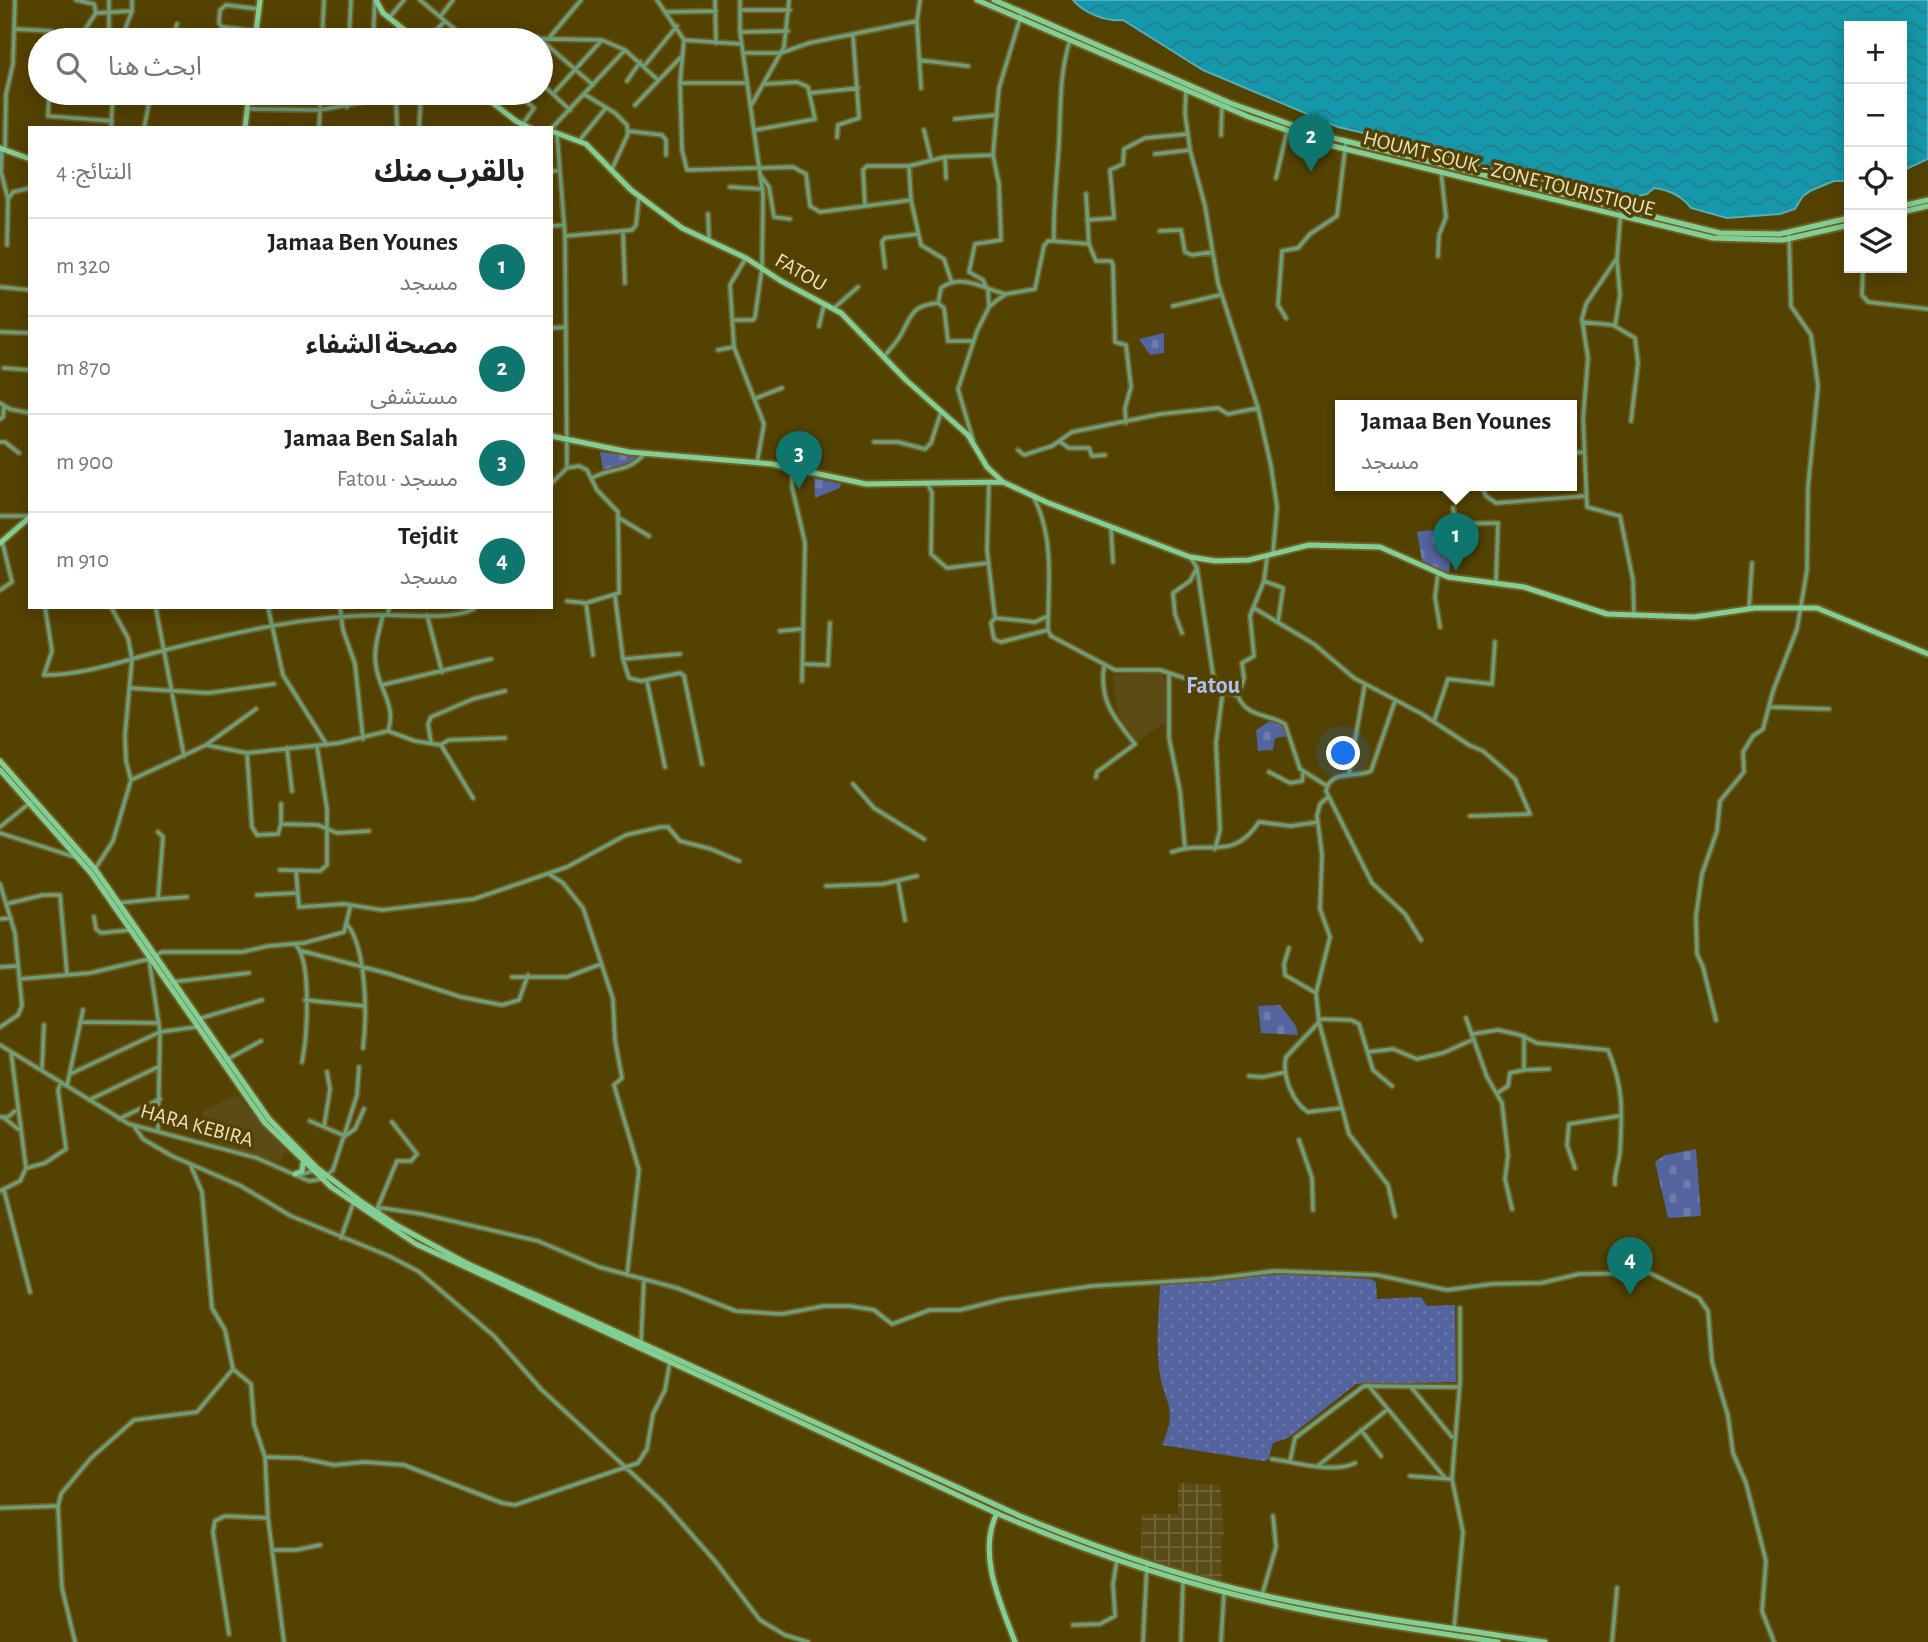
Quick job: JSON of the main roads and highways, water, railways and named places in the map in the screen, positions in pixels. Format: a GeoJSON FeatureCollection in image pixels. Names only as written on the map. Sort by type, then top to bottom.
{"type":"FeatureCollection","features":[{"type":"Feature","properties":{"kind":"main road"},"geometry":{"type":"LineString","coordinates":[[256,28],[261,0]]}},
{"type":"Feature","properties":{"kind":"main road"},"geometry":{"type":"LineString","coordinates":[[375,0],[389,18],[402,28]]}},
{"type":"Feature","properties":{"kind":"main road","name":"HOUMT SOUK - ZONE TOURISTIQUE"},"geometry":{"type":"LineString","coordinates":[[977,0],[1187,87],[1222,106],[1287,131],[1723,240],[1756,242],[1844,226]]}},
{"type":"Feature","properties":{"kind":"main road"},"geometry":{"type":"LineString","coordinates":[[994,0],[1187,87],[1345,146]]}},
{"type":"Feature","properties":{"kind":"main road"},"geometry":{"type":"LineString","coordinates":[[245,126],[248,105]]}},
{"type":"Feature","properties":{"kind":"main road"},"geometry":{"type":"LineString","coordinates":[[496,105],[526,126]]}},
{"type":"Feature","properties":{"kind":"main road","name":"FATOU"},"geometry":{"type":"LineString","coordinates":[[553,131],[579,141],[639,196],[682,228],[746,258],[833,308],[853,324],[973,442],[988,467],[1003,482]]}},
{"type":"Feature","properties":{"kind":"main road"},"geometry":{"type":"LineString","coordinates":[[2,149],[28,158]]}},
{"type":"Feature","properties":{"kind":"main road"},"geometry":{"type":"LineString","coordinates":[[1907,205],[1928,200]]}},
{"type":"Feature","properties":{"kind":"main road"},"geometry":{"type":"LineString","coordinates":[[1907,211],[1928,206]]}},
{"type":"Feature","properties":{"kind":"main road"},"geometry":{"type":"LineString","coordinates":[[1790,235],[1844,219]]}},
{"type":"Feature","properties":{"kind":"main road","name":"FATOU"},"geometry":{"type":"LineString","coordinates":[[553,437],[565,441],[645,453],[792,468],[866,484],[987,480],[1003,482],[1032,496],[1190,557],[1227,561],[1317,544],[1381,547],[1406,556],[1438,574],[1538,591],[1598,612],[1634,616],[1694,617],[1749,609],[1801,607],[1829,611],[1928,654]]}},
{"type":"Feature","properties":{"kind":"main road"},"geometry":{"type":"LineString","coordinates":[[987,480],[988,467]]}},
{"type":"Feature","properties":{"kind":"main road"},"geometry":{"type":"LineString","coordinates":[[1,542],[27,523]]}},
{"type":"Feature","properties":{"kind":"main road"},"geometry":{"type":"LineString","coordinates":[[0,761],[172,982],[267,1121],[353,1204],[376,1213]]}},
{"type":"Feature","properties":{"kind":"main road"},"geometry":{"type":"LineString","coordinates":[[0,770],[95,869],[196,1027],[267,1121],[303,1163],[315,1170]]}},
{"type":"Feature","properties":{"kind":"main road"},"geometry":{"type":"LineString","coordinates":[[295,1174],[302,1171],[303,1163]]}},
{"type":"Feature","properties":{"kind":"main road"},"geometry":{"type":"LineString","coordinates":[[324,1178],[376,1213],[487,1275],[998,1510],[1117,1560],[1261,1598]]}},
{"type":"Feature","properties":{"kind":"main road"},"geometry":{"type":"LineString","coordinates":[[640,1344],[670,1361],[718,1380]]}},
{"type":"Feature","properties":{"kind":"main road"},"geometry":{"type":"LineString","coordinates":[[805,1421],[987,1509],[998,1510],[1183,1581],[1224,1592],[1498,1642]]}},
{"type":"Feature","properties":{"kind":"main road"},"geometry":{"type":"LineString","coordinates":[[987,1509],[992,1521]]}},
{"type":"Feature","properties":{"kind":"main road"},"geometry":{"type":"LineString","coordinates":[[998,1510],[988,1537],[993,1579],[1015,1642]]}},
{"type":"Feature","properties":{"kind":"main road"},"geometry":{"type":"LineString","coordinates":[[1342,1614],[1445,1627],[1453,1632]]}},
{"type":"Feature","properties":{"kind":"main road"},"geometry":{"type":"LineString","coordinates":[[1453,1632],[1462,1629],[1545,1642]]}},
{"type":"Feature","properties":{"kind":"water"},"geometry":{"type":"Polygon","coordinates":[[[1073,0],[1928,0],[1928,159],[1907,169],[1907,21],[1844,21],[1844,181],[1834,181],[1812,190],[1803,196],[1795,209],[1780,214],[1727,218],[1691,208],[1680,197],[1660,189],[1654,188],[1647,194],[1625,199],[1604,195],[1578,184],[1556,184],[1465,163],[1419,146],[1338,127],[1203,70],[1123,20],[1110,20],[1083,9],[1073,0]]]}},
{"type":"Feature","properties":{"kind":"place","name":"مصحة الشفاء"},"geometry":{"type":"Point","coordinates":[1311,172]}},
{"type":"Feature","properties":{"kind":"place","name":"Jamaa Ben Salah"},"geometry":{"type":"Point","coordinates":[799,489]}},
{"type":"Feature","properties":{"kind":"place","name":"Jamaa Ben Younes"},"geometry":{"type":"Point","coordinates":[1456,571]}},
{"type":"Feature","properties":{"kind":"place","name":"Tejdit"},"geometry":{"type":"Point","coordinates":[1630,1295]}},
{"type":"Feature","properties":{"kind":"district","name":"Fatou"},"geometry":{"type":"Point","coordinates":[1213,685]}}]}
